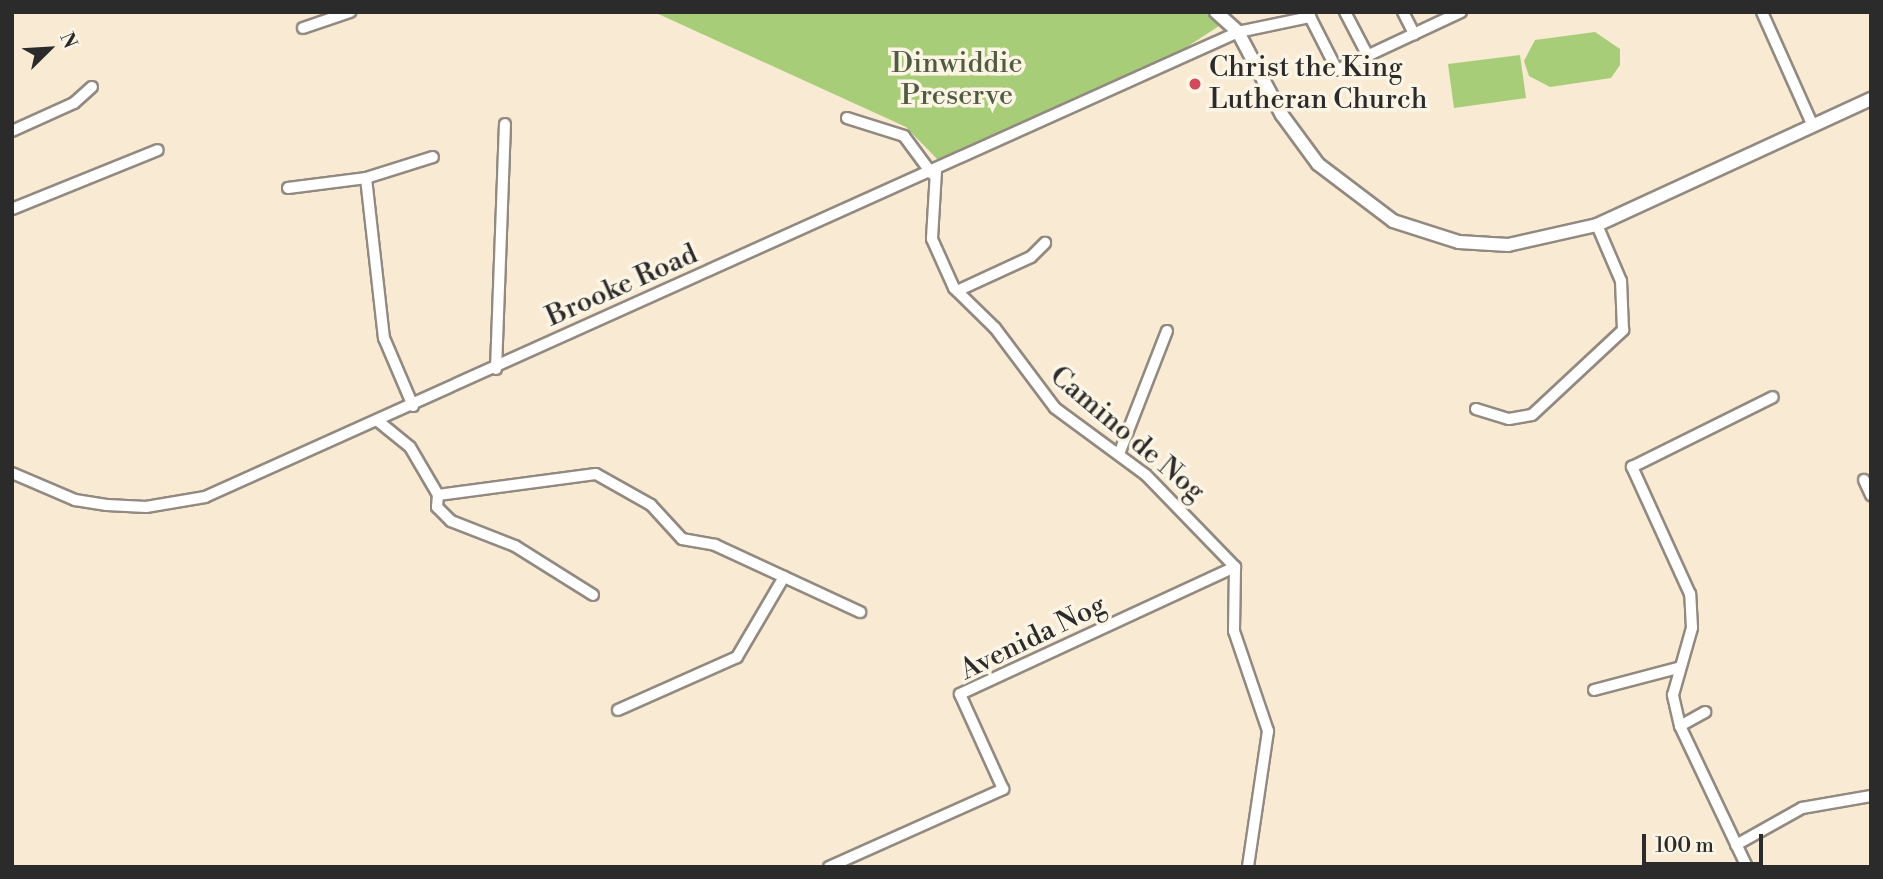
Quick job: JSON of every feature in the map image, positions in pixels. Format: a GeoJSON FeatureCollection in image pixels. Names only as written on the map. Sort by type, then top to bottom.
{"type":"FeatureCollection","features":[{"type":"Feature","properties":{"kind":"main road"},"geometry":{"type":"LineString","coordinates":[[1216,12],[1238,32],[1282,115],[1318,164],[1393,222],[1490,245],[1548,240],[1597,225],[1871,99]]}},
{"type":"Feature","properties":{"kind":"street"},"geometry":{"type":"LineString","coordinates":[[303,28],[350,12]]}},
{"type":"Feature","properties":{"kind":"street"},"geometry":{"type":"LineString","coordinates":[[1345,12],[1367,56]]}},
{"type":"Feature","properties":{"kind":"street"},"geometry":{"type":"LineString","coordinates":[[1403,12],[1414,34]]}},
{"type":"Feature","properties":{"kind":"street"},"geometry":{"type":"LineString","coordinates":[[1309,15],[1337,70],[1461,12]]}},
{"type":"Feature","properties":{"kind":"street"},"geometry":{"type":"LineString","coordinates":[[1762,12],[1813,126]]}},
{"type":"Feature","properties":{"kind":"street","name":"Brooke Road"},"geometry":{"type":"LineString","coordinates":[[12,472],[75,499],[177,504],[226,489],[934,173],[1238,32],[1309,15]]}},
{"type":"Feature","properties":{"kind":"street"},"geometry":{"type":"LineString","coordinates":[[12,131],[74,103],[92,87]]}},
{"type":"Feature","properties":{"kind":"street"},"geometry":{"type":"LineString","coordinates":[[847,118],[904,136],[934,173]]}},
{"type":"Feature","properties":{"kind":"street"},"geometry":{"type":"LineString","coordinates":[[496,369],[505,124]]}},
{"type":"Feature","properties":{"kind":"street"},"geometry":{"type":"LineString","coordinates":[[12,209],[158,150]]}},
{"type":"Feature","properties":{"kind":"street"},"geometry":{"type":"LineString","coordinates":[[288,188],[366,178],[433,157]]}},
{"type":"Feature","properties":{"kind":"street","name":"Camino de Nog"},"geometry":{"type":"LineString","coordinates":[[934,173],[932,239],[957,291],[995,328],[1055,408],[1119,454],[1180,505],[1235,567]]}},
{"type":"Feature","properties":{"kind":"street"},"geometry":{"type":"LineString","coordinates":[[366,178],[384,338],[413,406]]}},
{"type":"Feature","properties":{"kind":"street"},"geometry":{"type":"LineString","coordinates":[[1476,410],[1509,419],[1532,415],[1626,322],[1620,281],[1597,225]]}},
{"type":"Feature","properties":{"kind":"street"},"geometry":{"type":"LineString","coordinates":[[957,291],[1031,257],[1045,243]]}},
{"type":"Feature","properties":{"kind":"street"},"geometry":{"type":"LineString","coordinates":[[1119,454],[1167,331]]}},
{"type":"Feature","properties":{"kind":"street"},"geometry":{"type":"LineString","coordinates":[[1747,867],[1680,726],[1673,695],[1678,668],[1692,628],[1690,594],[1632,467],[1773,397]]}},
{"type":"Feature","properties":{"kind":"street"},"geometry":{"type":"LineString","coordinates":[[379,421],[410,447],[438,495],[437,507],[451,521],[537,559],[593,594]]}},
{"type":"Feature","properties":{"kind":"street"},"geometry":{"type":"LineString","coordinates":[[438,495],[596,474],[651,505],[682,538],[715,545],[860,611]]}},
{"type":"Feature","properties":{"kind":"street"},"geometry":{"type":"LineString","coordinates":[[1864,480],[1871,495]]}},
{"type":"Feature","properties":{"kind":"street"},"geometry":{"type":"LineString","coordinates":[[1235,567],[1234,631],[1268,731],[1248,867]]}},
{"type":"Feature","properties":{"kind":"street","name":"Avenida Nog"},"geometry":{"type":"LineString","coordinates":[[829,867],[1003,789],[960,694],[1235,567]]}},
{"type":"Feature","properties":{"kind":"street"},"geometry":{"type":"LineString","coordinates":[[618,710],[737,657],[784,577]]}},
{"type":"Feature","properties":{"kind":"street"},"geometry":{"type":"LineString","coordinates":[[1594,690],[1678,668]]}},
{"type":"Feature","properties":{"kind":"street"},"geometry":{"type":"LineString","coordinates":[[1680,726],[1705,712]]}},
{"type":"Feature","properties":{"kind":"street"},"geometry":{"type":"LineString","coordinates":[[1736,845],[1802,808],[1871,796]]}},
{"type":"Feature","properties":{"kind":"green space","name":"Dinwiddie Preserve"},"geometry":{"type":"Polygon","coordinates":[[[654,12],[1206,12],[1219,26],[1173,56],[939,161],[906,127],[654,12]]]}},
{"type":"Feature","properties":{"kind":"green space"},"geometry":{"type":"Polygon","coordinates":[[[1595,32],[1620,49],[1620,65],[1611,78],[1550,87],[1529,76],[1524,61],[1535,40],[1595,32]]]}},
{"type":"Feature","properties":{"kind":"green space"},"geometry":{"type":"Polygon","coordinates":[[[1520,55],[1526,98],[1454,108],[1448,64],[1520,55]]]}},
{"type":"Feature","properties":{"kind":"place","name":"Christ the King Lutheran Church"},"geometry":{"type":"Point","coordinates":[1195,84]}}]}
